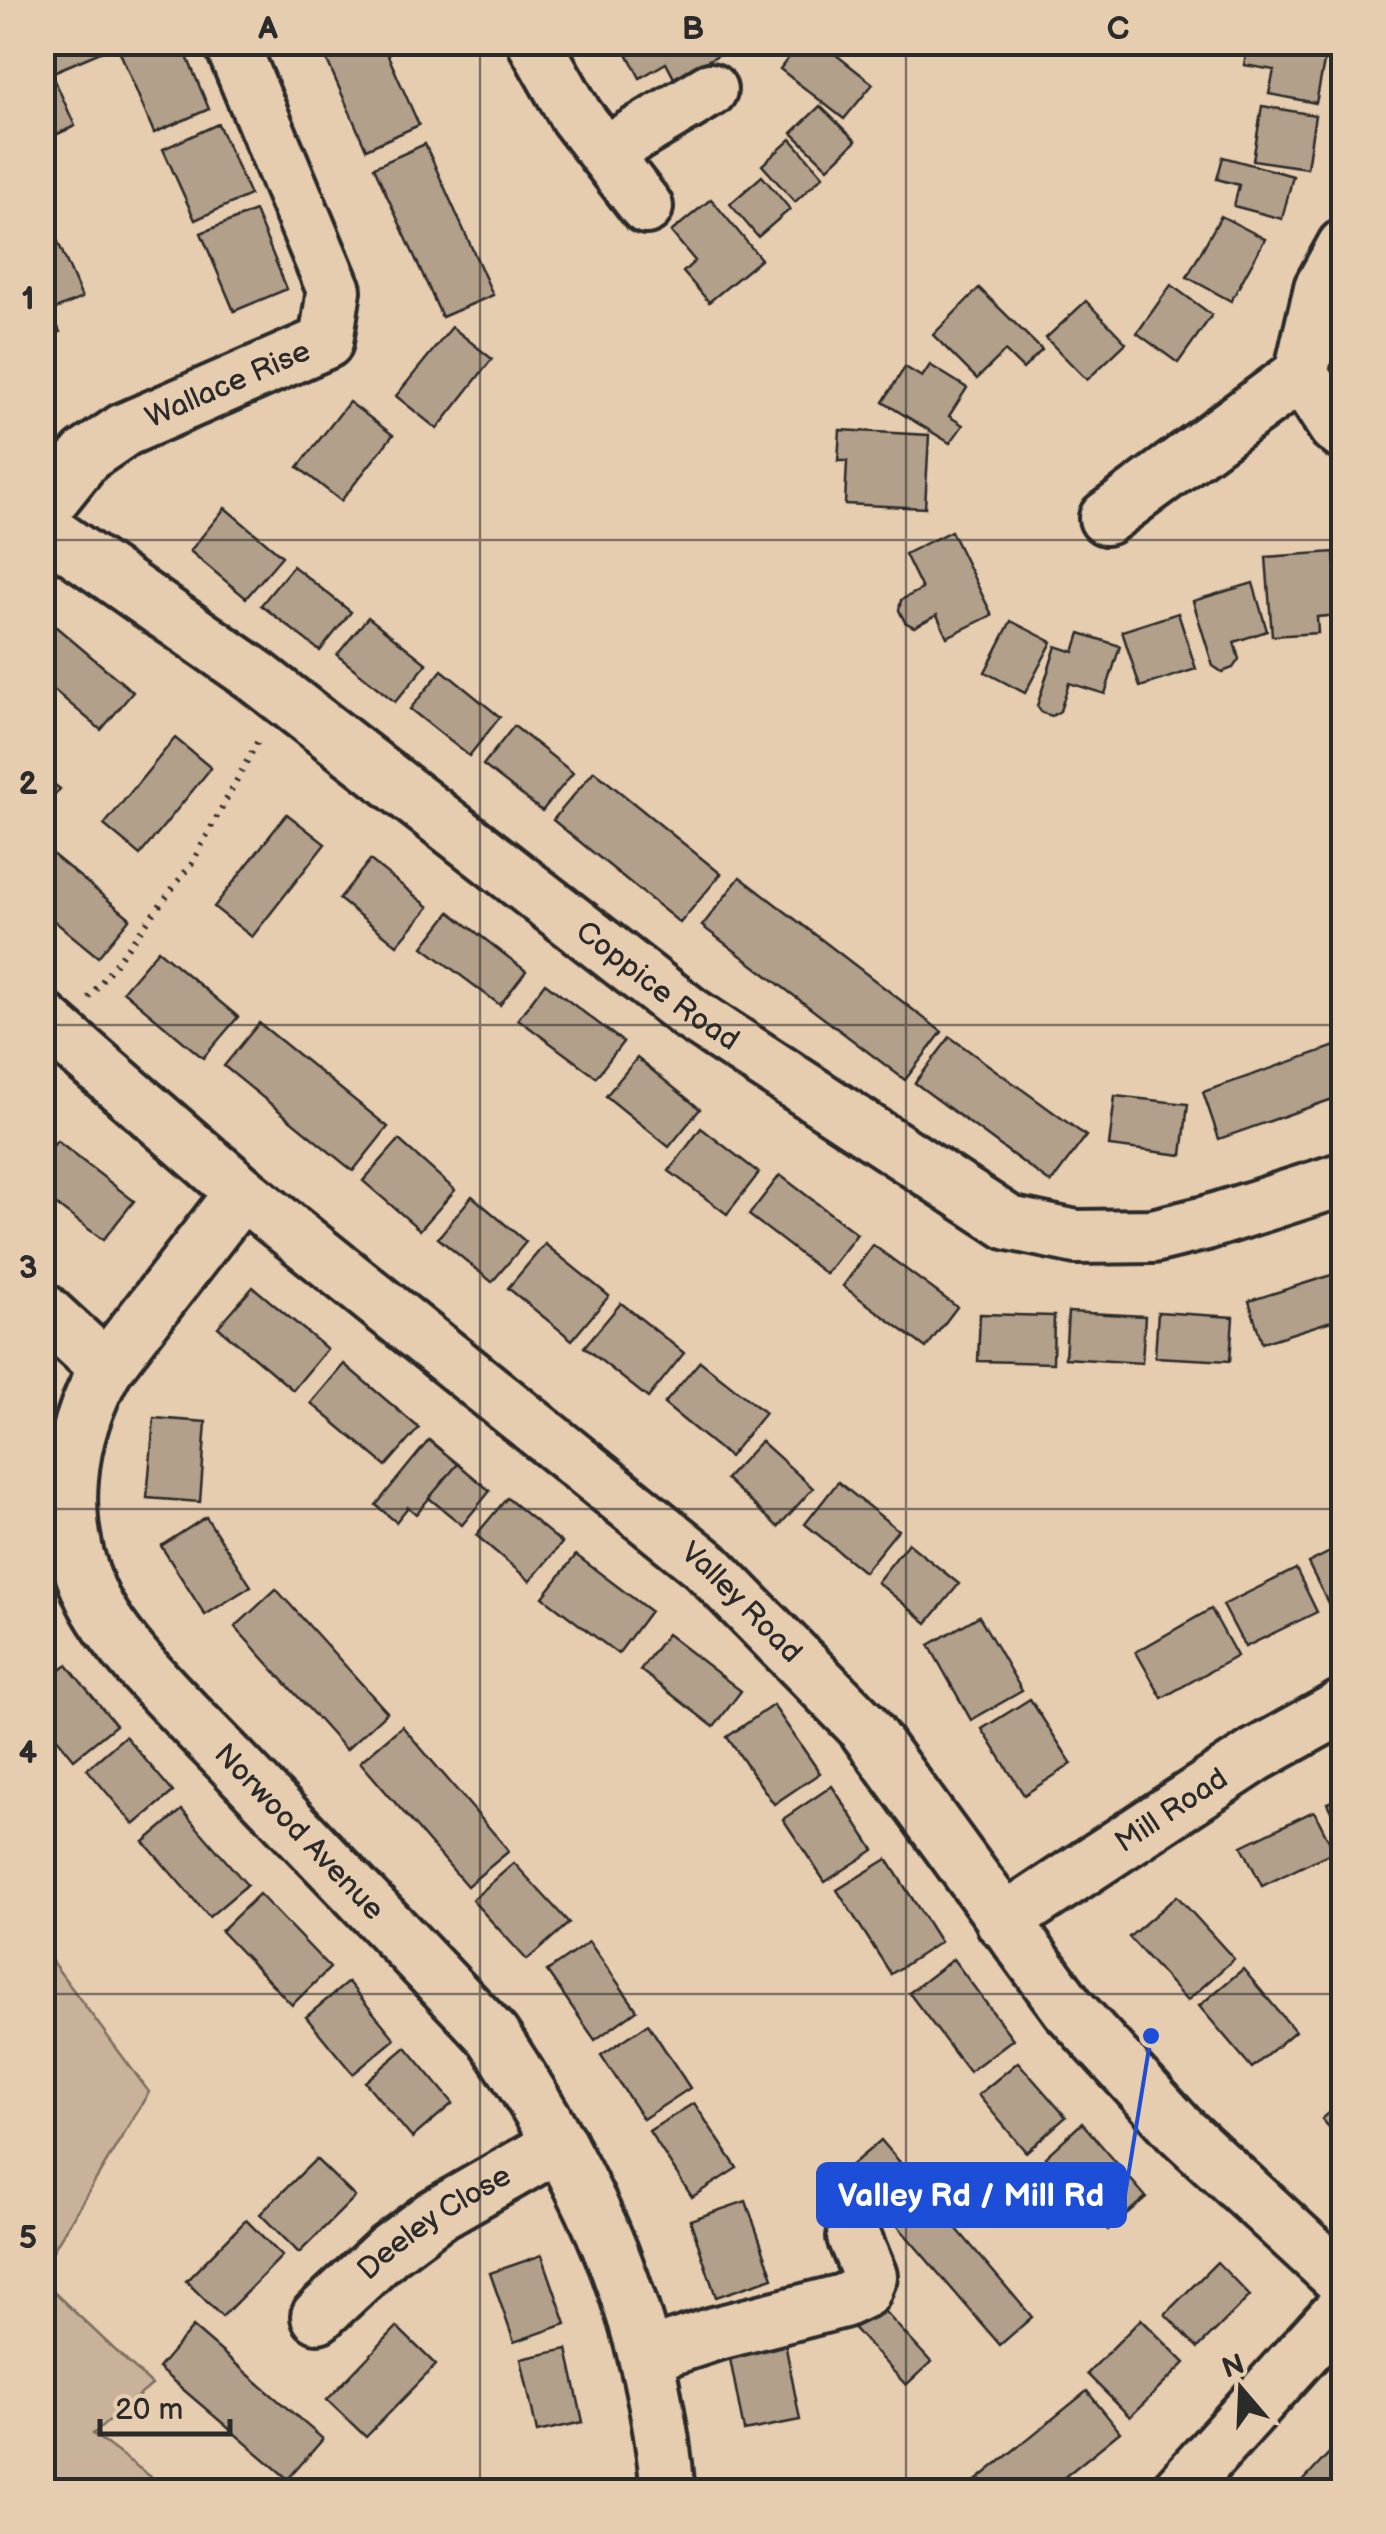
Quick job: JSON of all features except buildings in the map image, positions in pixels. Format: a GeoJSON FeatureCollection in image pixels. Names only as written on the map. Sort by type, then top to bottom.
{"type":"FeatureCollection","features":[{"type":"Feature","properties":{"kind":"street"},"geometry":{"type":"LineString","coordinates":[[534,42],[576,116],[646,207]]}},
{"type":"Feature","properties":{"kind":"street","name":"Wallace Rise"},"geometry":{"type":"LineString","coordinates":[[42,510],[86,456],[124,430],[326,342],[334,290],[247,48]]}},
{"type":"Feature","properties":{"kind":"street"},"geometry":{"type":"LineString","coordinates":[[605,153],[710,90]]}},
{"type":"Feature","properties":{"kind":"street"},"geometry":{"type":"LineString","coordinates":[[1106,518],[1301,374],[1321,288],[1344,246]]}},
{"type":"Feature","properties":{"kind":"street"},"geometry":{"type":"LineString","coordinates":[[1301,374],[1335,427],[1344,434]]}},
{"type":"Feature","properties":{"kind":"street","name":"Coppice Road"},"geometry":{"type":"LineString","coordinates":[[42,526],[282,696],[689,1013],[1009,1223],[1076,1237],[1153,1236],[1206,1224],[1344,1179]]}},
{"type":"Feature","properties":{"kind":"street","name":"Valley Road"},"geometry":{"type":"LineString","coordinates":[[52,1026],[242,1192],[704,1565],[862,1725],[1068,2008],[1179,2128],[1344,2282]]}},
{"type":"Feature","properties":{"kind":"street","name":"Norwood Avenue"},"geometry":{"type":"LineString","coordinates":[[242,1192],[106,1368],[90,1395],[80,1424],[70,1486],[78,1559],[90,1594],[108,1626],[197,1726],[494,2036],[560,2144],[611,2246],[647,2356],[668,2492]]}},
{"type":"Feature","properties":{"kind":"street"},"geometry":{"type":"LineString","coordinates":[[42,1309],[106,1368]]}},
{"type":"Feature","properties":{"kind":"street","name":"Mill Road"},"geometry":{"type":"LineString","coordinates":[[1003,1922],[1256,1756],[1344,1706]]}},
{"type":"Feature","properties":{"kind":"street","name":"Deeley Close"},"geometry":{"type":"LineString","coordinates":[[318,2316],[388,2250],[436,2215],[560,2144]]}},
{"type":"Feature","properties":{"kind":"street"},"geometry":{"type":"LineString","coordinates":[[647,2356],[714,2334],[843,2301],[864,2291],[870,2276],[854,2237]]}},
{"type":"Feature","properties":{"kind":"street"},"geometry":{"type":"LineString","coordinates":[[1177,2492],[1344,2307]]}},
{"type":"Feature","properties":{"kind":"path"},"geometry":{"type":"LineString","coordinates":[[52,1026],[192,863],[282,696]]}},
{"type":"Feature","properties":{"kind":"shaded area"},"geometry":{"type":"Polygon","coordinates":[[[42,1948],[149,2092],[43,2267],[42,2267],[42,1948]]]}},
{"type":"Feature","properties":{"kind":"shaded area"},"geometry":{"type":"Polygon","coordinates":[[[42,2281],[152,2385],[93,2434],[170,2491],[43,2490],[42,2281]]]}},
{"type":"Feature","properties":{"kind":"place","name":"Valley Rd / Mill Rd"},"geometry":{"type":"Point","coordinates":[1151,2036]}}]}
